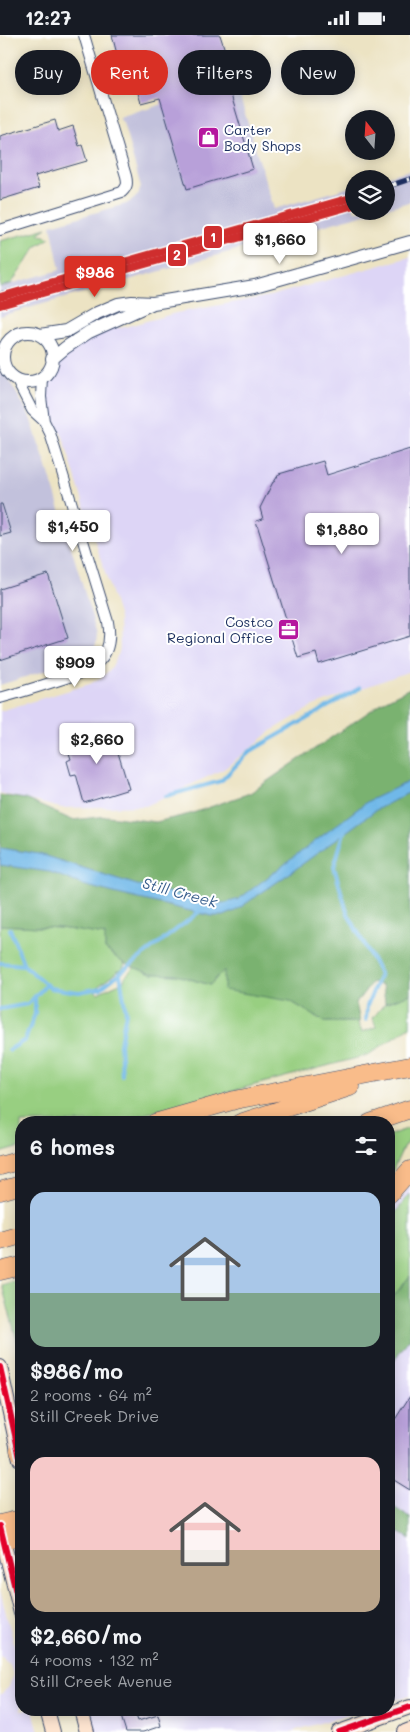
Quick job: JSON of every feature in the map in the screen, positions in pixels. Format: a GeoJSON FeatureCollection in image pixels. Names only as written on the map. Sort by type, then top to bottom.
{"type":"FeatureCollection","features":[{"type":"Feature","properties":{"kind":"highway"},"geometry":{"type":"LineString","coordinates":[[179,1116],[235,1100],[410,1067]]}},
{"type":"Feature","properties":{"kind":"highway"},"geometry":{"type":"LineString","coordinates":[[261,1116],[410,1067]]}},
{"type":"Feature","properties":{"kind":"highway"},"geometry":{"type":"LineString","coordinates":[[390,1116],[410,1109]]}},
{"type":"Feature","properties":{"kind":"highway"},"geometry":{"type":"LineString","coordinates":[[0,1166],[15,1162]]}},
{"type":"Feature","properties":{"kind":"highway"},"geometry":{"type":"LineString","coordinates":[[395,1187],[410,1170]]}},
{"type":"Feature","properties":{"kind":"highway"},"geometry":{"type":"LineString","coordinates":[[0,1191],[15,1187]]}},
{"type":"Feature","properties":{"kind":"highway"},"geometry":{"type":"LineString","coordinates":[[0,1241],[15,1237]]}},
{"type":"Feature","properties":{"kind":"highway"},"geometry":{"type":"LineString","coordinates":[[0,1271],[15,1267]]}},
{"type":"Feature","properties":{"kind":"highway"},"geometry":{"type":"LineString","coordinates":[[1,1530],[15,1522]]}},
{"type":"Feature","properties":{"kind":"highway"},"geometry":{"type":"LineString","coordinates":[[1,1530],[15,1534]]}},
{"type":"Feature","properties":{"kind":"main road"},"geometry":{"type":"LineString","coordinates":[[0,1367],[15,1433]]}},
{"type":"Feature","properties":{"kind":"main road"},"geometry":{"type":"LineString","coordinates":[[1,1530],[15,1588]]}},
{"type":"Feature","properties":{"kind":"main road"},"geometry":{"type":"LineString","coordinates":[[395,1712],[410,1707]]}},
{"type":"Feature","properties":{"kind":"main road"},"geometry":{"type":"LineString","coordinates":[[49,1716],[53,1732]]}},
{"type":"Feature","properties":{"kind":"main road"},"geometry":{"type":"LineString","coordinates":[[83,1716],[88,1732]]}},
{"type":"Feature","properties":{"kind":"main road"},"geometry":{"type":"LineString","coordinates":[[339,1732],[384,1716]]}},
{"type":"Feature","properties":{"kind":"main road"},"geometry":{"type":"LineString","coordinates":[[405,1732],[410,1730]]}},
{"type":"Feature","properties":{"kind":"street"},"geometry":{"type":"LineString","coordinates":[[0,230],[122,192],[126,188],[128,183],[84,35]]}},
{"type":"Feature","properties":{"kind":"street"},"geometry":{"type":"LineString","coordinates":[[44,421],[32,410],[16,379],[2,365],[6,339],[23,332],[40,335],[66,331],[96,313],[118,304],[132,302],[153,303],[255,286],[410,242]]}},
{"type":"Feature","properties":{"kind":"street"},"geometry":{"type":"LineString","coordinates":[[52,359],[89,332],[153,303]]}},
{"type":"Feature","properties":{"kind":"street"},"geometry":{"type":"LineString","coordinates":[[16,379],[30,381],[42,377],[49,369],[52,359],[50,345],[40,335]]}},
{"type":"Feature","properties":{"kind":"street"},"geometry":{"type":"LineString","coordinates":[[0,699],[90,669],[105,654],[108,649],[110,636],[108,622],[60,462],[44,421],[41,397],[42,377]]}},
{"type":"Feature","properties":{"kind":"shaded area"},"geometry":{"type":"Polygon","coordinates":[[[191,95],[239,95],[274,209],[345,189],[345,220],[0,316],[0,287],[60,270],[51,225],[126,204],[138,195],[141,187],[123,123],[119,118],[191,95]]]}},
{"type":"Feature","properties":{"kind":"shaded area"},"geometry":{"type":"Polygon","coordinates":[[[410,170],[410,202],[395,206],[395,174],[410,170]]]}},
{"type":"Feature","properties":{"kind":"shaded area"},"geometry":{"type":"Polygon","coordinates":[[[410,257],[410,671],[313,706],[273,730],[224,769],[146,806],[61,808],[0,793],[0,711],[90,684],[110,670],[120,647],[119,618],[63,437],[47,403],[47,382],[56,365],[74,346],[112,326],[121,328],[176,313],[270,296],[410,257]]]}},
{"type":"Feature","properties":{"kind":"shaded area"},"geometry":{"type":"Polygon","coordinates":[[[0,371],[9,380],[29,415],[49,473],[97,634],[96,644],[85,658],[0,685],[0,371]]]}},
{"type":"Feature","properties":{"kind":"shaded area"},"geometry":{"type":"Polygon","coordinates":[[[410,1186],[410,1695],[395,1700],[395,1205],[410,1186]]]}},
{"type":"Feature","properties":{"kind":"shaded area"},"geometry":{"type":"Polygon","coordinates":[[[0,1591],[15,1647],[15,1716],[35,1716],[39,1732],[0,1732],[0,1695],[9,1687],[13,1674],[10,1665],[0,1656],[0,1591]]]}},
{"type":"Feature","properties":{"kind":"shaded area"},"geometry":{"type":"Polygon","coordinates":[[[91,1716],[343,1716],[290,1732],[95,1732],[91,1716]]]}},
{"type":"Feature","properties":{"kind":"green space"},"geometry":{"type":"Polygon","coordinates":[[[47,228],[38,234],[50,238],[37,246],[11,284],[0,287],[0,241],[47,228]]]}},
{"type":"Feature","properties":{"kind":"green space"},"geometry":{"type":"Polygon","coordinates":[[[410,688],[410,994],[385,1003],[383,986],[372,982],[356,1003],[360,1022],[325,1022],[290,1001],[224,990],[224,970],[210,985],[177,975],[151,974],[125,964],[105,949],[105,935],[60,928],[0,925],[0,795],[25,799],[72,820],[108,816],[156,822],[190,814],[250,793],[386,700],[410,688]]]}},
{"type":"Feature","properties":{"kind":"green space"},"geometry":{"type":"Polygon","coordinates":[[[0,925],[60,928],[106,935],[105,949],[125,964],[122,970],[96,988],[98,993],[124,981],[125,977],[135,967],[150,973],[177,975],[210,985],[224,969],[290,1001],[325,1022],[360,1022],[358,1023],[362,1032],[376,1027],[373,1018],[385,1003],[410,994],[410,1027],[368,1055],[138,1116],[15,1116],[15,1149],[0,1153],[0,925]]]}},
{"type":"Feature","properties":{"kind":"green space"},"geometry":{"type":"Polygon","coordinates":[[[410,1128],[410,1139],[403,1148],[395,1165],[395,1133],[410,1128]]]}},
{"type":"Feature","properties":{"kind":"green space"},"geometry":{"type":"Polygon","coordinates":[[[410,1194],[410,1276],[395,1295],[395,1213],[410,1194]]]}},
{"type":"Feature","properties":{"kind":"green space"},"geometry":{"type":"Polygon","coordinates":[[[410,1276],[410,1340],[395,1359],[395,1295],[410,1276]]]}},
{"type":"Feature","properties":{"kind":"green space"},"geometry":{"type":"Polygon","coordinates":[[[15,1281],[15,1333],[2,1285],[15,1281]]]}},
{"type":"Feature","properties":{"kind":"green space"},"geometry":{"type":"Polygon","coordinates":[[[395,1508],[410,1518],[410,1539],[395,1530],[395,1508]]]}},
{"type":"Feature","properties":{"kind":"water"},"geometry":{"type":"Polygon","coordinates":[[[410,781],[410,792],[376,810],[293,871],[235,911],[224,916],[212,916],[118,894],[83,885],[50,872],[0,865],[0,848],[39,854],[137,885],[214,903],[226,903],[239,899],[368,801],[410,781]]]}},
{"type":"Feature","properties":{"kind":"building","name":"Carter Body Shops"},"geometry":{"type":"Polygon","coordinates":[[[112,35],[220,35],[225,50],[178,50],[178,95],[231,95],[253,169],[187,189],[160,98],[141,103],[139,95],[168,95],[168,50],[116,50],[112,35]]]}},
{"type":"Feature","properties":{"kind":"building"},"geometry":{"type":"Polygon","coordinates":[[[55,120],[58,131],[73,126],[79,146],[82,145],[87,161],[35,176],[39,188],[0,200],[0,136],[55,120]]]}},
{"type":"Feature","properties":{"kind":"building"},"geometry":{"type":"Polygon","coordinates":[[[410,449],[410,636],[319,664],[316,653],[298,658],[256,521],[263,519],[260,508],[273,482],[279,474],[323,461],[327,475],[410,449]]]}},
{"type":"Feature","properties":{"kind":"building"},"geometry":{"type":"Polygon","coordinates":[[[0,504],[2,504],[11,533],[0,536],[0,504]]]}},
{"type":"Feature","properties":{"kind":"building"},"geometry":{"type":"Polygon","coordinates":[[[48,574],[68,638],[0,660],[0,589],[48,574]]]}},
{"type":"Feature","properties":{"kind":"building"},"geometry":{"type":"Polygon","coordinates":[[[110,726],[129,789],[84,803],[76,774],[71,775],[67,761],[71,759],[66,744],[85,738],[84,734],[110,726]]]}},
{"type":"Feature","properties":{"kind":"building"},"geometry":{"type":"Polygon","coordinates":[[[410,1396],[410,1490],[395,1481],[395,1420],[410,1396]]]}},
{"type":"Feature","properties":{"kind":"building"},"geometry":{"type":"Polygon","coordinates":[[[121,1716],[136,1716],[138,1721],[158,1716],[161,1726],[143,1732],[126,1732],[121,1716]]]}},
{"type":"Feature","properties":{"kind":"waterway"},"geometry":{"type":"LineString","coordinates":[[166,796],[221,781],[249,752],[360,688]]}},
{"type":"Feature","properties":{"kind":"waterway"},"geometry":{"type":"LineString","coordinates":[[345,829],[334,867],[347,912],[380,974],[367,1006],[366,1020]]}},
{"type":"Feature","properties":{"kind":"waterway","name":"Still Creek"},"geometry":{"type":"LineString","coordinates":[[0,963],[24,965],[50,988],[79,992],[101,988],[199,912]]}},
{"type":"Feature","properties":{"kind":"waterway"},"geometry":{"type":"LineString","coordinates":[[10,929],[24,965]]}},
{"type":"Feature","properties":{"kind":"waterway"},"geometry":{"type":"LineString","coordinates":[[120,974],[126,1013],[120,1044],[122,1075]]}},
{"type":"Feature","properties":{"kind":"waterway"},"geometry":{"type":"LineString","coordinates":[[0,1009],[28,1004],[46,985]]}},
{"type":"Feature","properties":{"kind":"waterway"},"geometry":{"type":"LineString","coordinates":[[9,1050],[25,1040],[35,1014],[35,996]]}},
{"type":"Feature","properties":{"kind":"railway"},"geometry":{"type":"LineString","coordinates":[[395,184],[410,179]]}},
{"type":"Feature","properties":{"kind":"railway"},"geometry":{"type":"LineString","coordinates":[[341,201],[345,200]]}},
{"type":"Feature","properties":{"kind":"railway"},"geometry":{"type":"LineString","coordinates":[[0,294],[64,279]]}},
{"type":"Feature","properties":{"kind":"rail line","name":"2"},"geometry":{"type":"LineString","coordinates":[[0,305],[345,208]]}},
{"type":"Feature","properties":{"kind":"transit line","name":"1"},"geometry":{"type":"LineString","coordinates":[[0,297],[345,200]]}},
{"type":"Feature","properties":{"kind":"transit line"},"geometry":{"type":"LineString","coordinates":[[0,1367],[15,1435]]}},
{"type":"Feature","properties":{"kind":"transit line"},"geometry":{"type":"LineString","coordinates":[[0,1526],[15,1588]]}},
{"type":"Feature","properties":{"kind":"transit line"},"geometry":{"type":"LineString","coordinates":[[395,1712],[410,1707]]}},
{"type":"Feature","properties":{"kind":"transit line"},"geometry":{"type":"LineString","coordinates":[[339,1732],[384,1716]]}},
{"type":"Feature","properties":{"kind":"place","name":"Carter Body Shops"},"geometry":{"type":"Point","coordinates":[208,137]}},
{"type":"Feature","properties":{"kind":"place","name":"Costco Regional Office"},"geometry":{"type":"Point","coordinates":[289,629]}}]}
